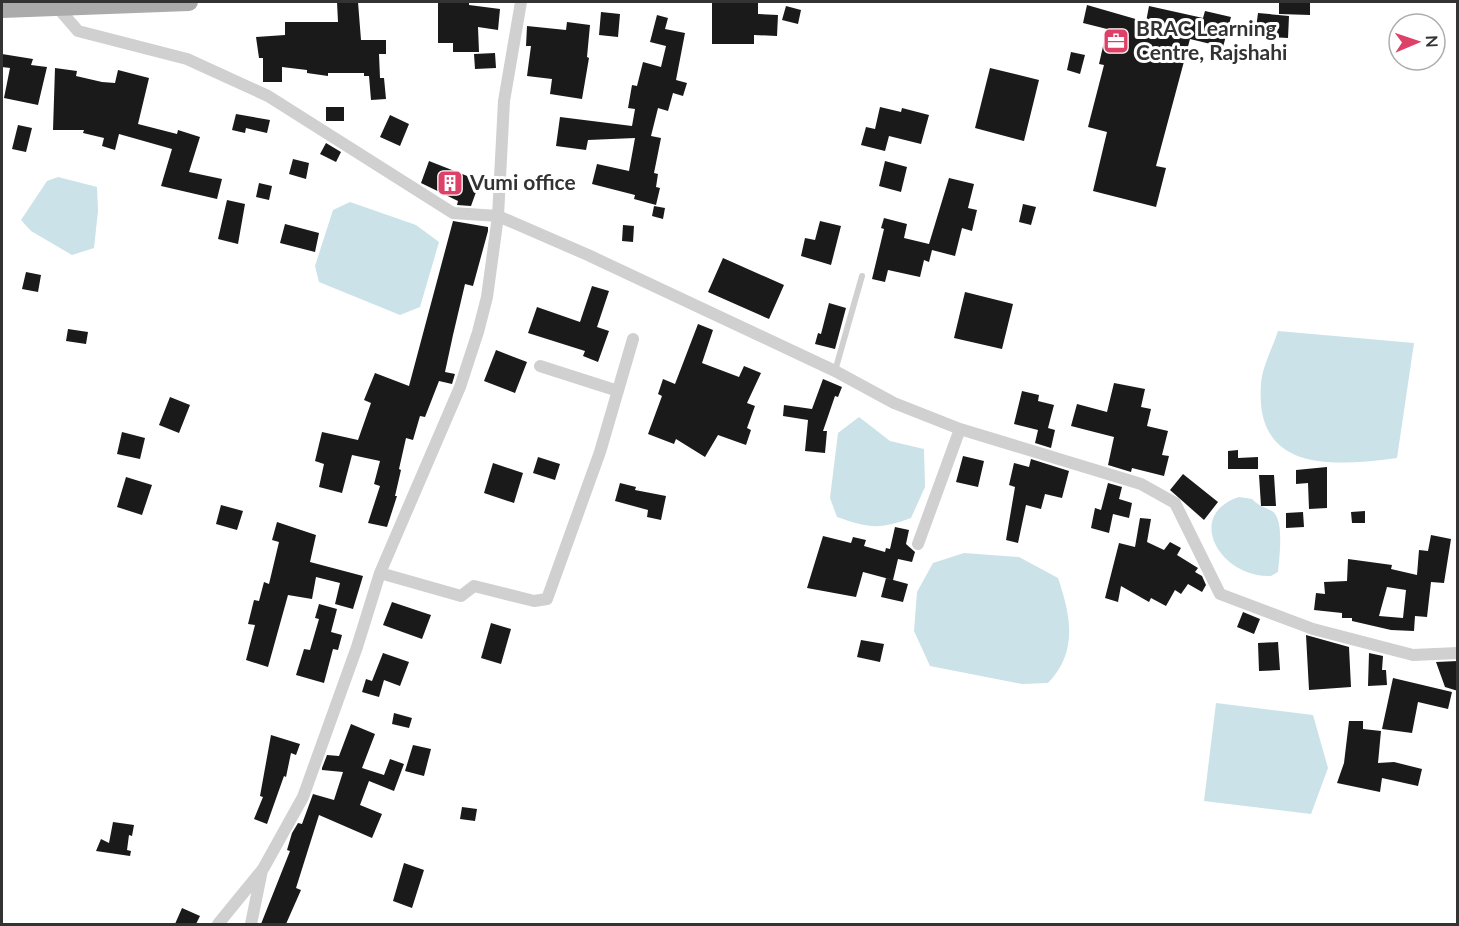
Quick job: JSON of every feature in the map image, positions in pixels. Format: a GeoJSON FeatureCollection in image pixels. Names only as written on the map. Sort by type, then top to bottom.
{"type":"FeatureCollection","features":[{"type":"Feature","properties":{"kind":"main road"},"geometry":{"type":"LineString","coordinates":[[2,9],[189,2]]}},
{"type":"Feature","properties":{"kind":"street"},"geometry":{"type":"LineString","coordinates":[[218,924],[262,869],[303,797],[357,647],[380,573],[460,387],[487,297],[498,216],[504,100],[521,2]]}},
{"type":"Feature","properties":{"kind":"street"},"geometry":{"type":"LineString","coordinates":[[58,8],[78,32],[187,59],[268,96],[453,213],[498,216],[598,260],[835,371],[894,403],[960,429],[1141,484],[1175,503],[1220,594],[1314,629],[1413,655],[1458,653]]}},
{"type":"Feature","properties":{"kind":"street"},"geometry":{"type":"LineString","coordinates":[[380,573],[461,596],[474,586],[534,601],[547,599],[600,452],[633,339]]}},
{"type":"Feature","properties":{"kind":"street"},"geometry":{"type":"LineString","coordinates":[[540,366],[618,391]]}},
{"type":"Feature","properties":{"kind":"street"},"geometry":{"type":"LineString","coordinates":[[918,544],[960,429]]}},
{"type":"Feature","properties":{"kind":"street"},"geometry":{"type":"LineString","coordinates":[[251,924],[262,869]]}},
{"type":"Feature","properties":{"kind":"lane"},"geometry":{"type":"LineString","coordinates":[[835,371],[862,276]]}},
{"type":"Feature","properties":{"kind":"water"},"geometry":{"type":"Polygon","coordinates":[[[58,177],[97,187],[98,211],[94,248],[72,255],[31,231],[21,220],[47,181],[58,177]]]}},
{"type":"Feature","properties":{"kind":"water"},"geometry":{"type":"Polygon","coordinates":[[[350,202],[416,225],[439,242],[420,307],[400,315],[319,282],[315,266],[333,210],[350,202]]]}},
{"type":"Feature","properties":{"kind":"water"},"geometry":{"type":"Polygon","coordinates":[[[1278,331],[1414,343],[1397,458],[1325,462],[1303,458],[1285,449],[1271,435],[1262,413],[1261,384],[1278,331]]]}},
{"type":"Feature","properties":{"kind":"water"},"geometry":{"type":"Polygon","coordinates":[[[859,417],[890,441],[924,449],[925,487],[911,518],[874,526],[837,517],[830,498],[838,433],[859,417]]]}},
{"type":"Feature","properties":{"kind":"water"},"geometry":{"type":"Polygon","coordinates":[[[1239,497],[1252,499],[1272,511],[1279,522],[1278,572],[1271,576],[1253,574],[1237,567],[1224,557],[1215,544],[1212,530],[1214,517],[1222,506],[1239,497]]]}},
{"type":"Feature","properties":{"kind":"water"},"geometry":{"type":"Polygon","coordinates":[[[964,553],[1019,557],[1058,578],[1066,606],[1068,646],[1058,671],[1048,683],[1022,684],[930,666],[914,631],[917,592],[933,563],[964,553]]]}},
{"type":"Feature","properties":{"kind":"water"},"geometry":{"type":"Polygon","coordinates":[[[1216,703],[1313,715],[1328,768],[1311,814],[1204,801],[1216,703]]]}},
{"type":"Feature","properties":{"kind":"building"},"geometry":{"type":"Polygon","coordinates":[[[337,2],[358,2],[361,40],[386,40],[386,54],[379,54],[380,78],[384,78],[386,99],[371,100],[369,76],[364,76],[364,73],[328,73],[328,76],[307,73],[307,70],[282,67],[282,82],[263,82],[263,58],[259,58],[256,37],[285,35],[285,22],[338,22],[337,2]]]}},
{"type":"Feature","properties":{"kind":"building"},"geometry":{"type":"Polygon","coordinates":[[[438,2],[469,2],[469,5],[500,9],[498,30],[478,27],[479,52],[453,52],[453,43],[438,43],[438,2]]]}},
{"type":"Feature","properties":{"kind":"building"},"geometry":{"type":"Polygon","coordinates":[[[712,2],[758,2],[758,14],[778,15],[777,36],[754,35],[754,44],[712,44],[712,2]]]}},
{"type":"Feature","properties":{"kind":"building"},"geometry":{"type":"Polygon","coordinates":[[[1279,2],[1310,2],[1310,15],[1279,14],[1279,2]]]}},
{"type":"Feature","properties":{"kind":"building"},"geometry":{"type":"Polygon","coordinates":[[[1087,5],[1146,22],[1149,6],[1203,18],[1205,11],[1231,17],[1223,47],[1190,39],[1156,166],[1166,168],[1156,207],[1093,191],[1107,132],[1088,127],[1104,65],[1099,64],[1107,29],[1083,23],[1087,5]]]}},
{"type":"Feature","properties":{"kind":"building"},"geometry":{"type":"Polygon","coordinates":[[[786,6],[801,10],[798,24],[782,20],[786,6]]]}},
{"type":"Feature","properties":{"kind":"building"},"geometry":{"type":"Polygon","coordinates":[[[601,12],[620,14],[618,37],[599,35],[601,12]]]}},
{"type":"Feature","properties":{"kind":"building"},"geometry":{"type":"Polygon","coordinates":[[[1258,13],[1289,16],[1288,38],[1255,36],[1258,13]]]}},
{"type":"Feature","properties":{"kind":"building"},"geometry":{"type":"Polygon","coordinates":[[[657,15],[668,18],[665,29],[685,33],[676,80],[687,83],[683,96],[673,93],[668,111],[658,108],[651,136],[661,138],[654,173],[658,174],[656,187],[660,188],[656,205],[634,199],[635,195],[592,184],[597,164],[629,171],[635,138],[588,140],[586,150],[556,146],[560,117],[632,126],[635,109],[628,108],[632,85],[637,86],[643,62],[661,67],[666,46],[650,42],[657,15]]]}},
{"type":"Feature","properties":{"kind":"building"},"geometry":{"type":"Polygon","coordinates":[[[567,22],[590,25],[587,57],[589,58],[582,99],[550,94],[552,79],[527,76],[531,46],[526,46],[527,26],[566,30],[567,22]]]}},
{"type":"Feature","properties":{"kind":"building"},"geometry":{"type":"Polygon","coordinates":[[[1071,52],[1085,55],[1080,74],[1067,70],[1071,52]]]}},
{"type":"Feature","properties":{"kind":"building"},"geometry":{"type":"Polygon","coordinates":[[[495,53],[496,68],[475,69],[474,54],[495,53]]]}},
{"type":"Feature","properties":{"kind":"building"},"geometry":{"type":"Polygon","coordinates":[[[2,54],[33,59],[31,65],[47,67],[38,105],[4,98],[10,68],[2,67],[2,54]]]}},
{"type":"Feature","properties":{"kind":"building"},"geometry":{"type":"Polygon","coordinates":[[[55,68],[77,71],[76,76],[102,82],[115,83],[118,70],[149,78],[138,124],[177,134],[178,130],[200,137],[189,172],[222,179],[217,199],[161,186],[172,149],[119,134],[115,150],[102,146],[104,138],[83,133],[84,130],[53,130],[55,68]]]}},
{"type":"Feature","properties":{"kind":"building"},"geometry":{"type":"Polygon","coordinates":[[[990,68],[1039,80],[1024,141],[975,128],[990,68]]]}},
{"type":"Feature","properties":{"kind":"building"},"geometry":{"type":"Polygon","coordinates":[[[326,107],[344,107],[344,121],[326,121],[326,107]]]}},
{"type":"Feature","properties":{"kind":"building"},"geometry":{"type":"Polygon","coordinates":[[[880,107],[901,112],[902,108],[929,115],[921,144],[889,136],[885,151],[861,145],[866,127],[875,129],[880,107]]]}},
{"type":"Feature","properties":{"kind":"building"},"geometry":{"type":"Polygon","coordinates":[[[236,114],[270,120],[267,133],[246,128],[245,133],[232,130],[236,114]]]}},
{"type":"Feature","properties":{"kind":"building"},"geometry":{"type":"Polygon","coordinates":[[[390,115],[409,124],[400,146],[380,137],[390,115]]]}},
{"type":"Feature","properties":{"kind":"building"},"geometry":{"type":"Polygon","coordinates":[[[18,125],[32,128],[26,152],[12,149],[18,125]]]}},
{"type":"Feature","properties":{"kind":"building"},"geometry":{"type":"Polygon","coordinates":[[[326,143],[341,152],[336,162],[320,154],[326,143]]]}},
{"type":"Feature","properties":{"kind":"building"},"geometry":{"type":"Polygon","coordinates":[[[293,159],[309,163],[306,179],[289,174],[293,159]]]}},
{"type":"Feature","properties":{"kind":"building","name":"Vumi office"},"geometry":{"type":"Polygon","coordinates":[[[429,161],[480,181],[471,206],[457,205],[458,201],[421,183],[429,161]]]}},
{"type":"Feature","properties":{"kind":"building"},"geometry":{"type":"Polygon","coordinates":[[[885,161],[907,167],[901,192],[879,186],[885,161]]]}},
{"type":"Feature","properties":{"kind":"building"},"geometry":{"type":"Polygon","coordinates":[[[949,178],[974,184],[968,208],[977,210],[972,231],[962,228],[955,256],[932,250],[929,262],[924,260],[920,277],[888,270],[885,282],[872,279],[884,229],[881,228],[884,218],[907,224],[904,238],[929,244],[949,178]]]}},
{"type":"Feature","properties":{"kind":"building"},"geometry":{"type":"Polygon","coordinates":[[[259,183],[272,186],[269,200],[256,197],[259,183]]]}},
{"type":"Feature","properties":{"kind":"building"},"geometry":{"type":"Polygon","coordinates":[[[227,200],[245,204],[238,244],[218,239],[227,200]]]}},
{"type":"Feature","properties":{"kind":"building"},"geometry":{"type":"Polygon","coordinates":[[[1023,204],[1036,207],[1031,225],[1019,222],[1023,204]]]}},
{"type":"Feature","properties":{"kind":"building"},"geometry":{"type":"Polygon","coordinates":[[[654,206],[665,208],[663,219],[652,216],[654,206]]]}},
{"type":"Feature","properties":{"kind":"building"},"geometry":{"type":"Polygon","coordinates":[[[453,221],[488,227],[473,286],[465,284],[453,335],[445,372],[455,374],[452,384],[439,381],[425,417],[420,416],[413,440],[406,438],[399,469],[401,470],[395,496],[397,496],[387,527],[368,523],[380,486],[374,484],[380,461],[352,455],[342,493],[319,487],[324,464],[315,461],[322,432],[358,440],[371,403],[364,400],[375,373],[409,386],[453,221]]]}},
{"type":"Feature","properties":{"kind":"building"},"geometry":{"type":"Polygon","coordinates":[[[820,221],[841,226],[831,265],[801,256],[805,238],[815,240],[820,221]]]}},
{"type":"Feature","properties":{"kind":"building"},"geometry":{"type":"Polygon","coordinates":[[[285,224],[319,233],[315,252],[280,243],[285,224]]]}},
{"type":"Feature","properties":{"kind":"building"},"geometry":{"type":"Polygon","coordinates":[[[623,225],[634,226],[633,242],[622,241],[623,225]]]}},
{"type":"Feature","properties":{"kind":"building"},"geometry":{"type":"Polygon","coordinates":[[[723,258],[784,285],[769,319],[708,292],[723,258]]]}},
{"type":"Feature","properties":{"kind":"building"},"geometry":{"type":"Polygon","coordinates":[[[26,272],[41,275],[38,292],[22,289],[26,272]]]}},
{"type":"Feature","properties":{"kind":"building"},"geometry":{"type":"Polygon","coordinates":[[[592,286],[609,291],[597,327],[609,331],[598,362],[583,356],[585,351],[528,333],[537,307],[580,322],[592,286]]]}},
{"type":"Feature","properties":{"kind":"building"},"geometry":{"type":"Polygon","coordinates":[[[965,292],[1013,304],[1002,349],[954,338],[965,292]]]}},
{"type":"Feature","properties":{"kind":"building"},"geometry":{"type":"Polygon","coordinates":[[[829,303],[846,308],[835,349],[815,344],[818,333],[821,334],[829,303]]]}},
{"type":"Feature","properties":{"kind":"building"},"geometry":{"type":"Polygon","coordinates":[[[698,324],[713,330],[702,363],[739,377],[744,366],[761,373],[747,403],[755,406],[747,428],[751,430],[746,445],[718,435],[705,457],[676,439],[674,444],[648,434],[662,396],[658,394],[663,379],[675,384],[698,324]]]}},
{"type":"Feature","properties":{"kind":"building"},"geometry":{"type":"Polygon","coordinates":[[[68,329],[88,332],[86,344],[66,341],[68,329]]]}},
{"type":"Feature","properties":{"kind":"building"},"geometry":{"type":"Polygon","coordinates":[[[496,350],[527,362],[515,393],[484,381],[496,350]]]}},
{"type":"Feature","properties":{"kind":"building"},"geometry":{"type":"Polygon","coordinates":[[[823,379],[842,387],[838,397],[835,396],[823,431],[827,431],[825,453],[805,451],[808,420],[783,416],[784,405],[812,409],[823,379]]]}},
{"type":"Feature","properties":{"kind":"building"},"geometry":{"type":"Polygon","coordinates":[[[1114,383],[1145,389],[1141,407],[1151,409],[1147,426],[1168,431],[1162,455],[1169,456],[1164,476],[1132,468],[1131,472],[1108,465],[1114,437],[1071,426],[1077,404],[1107,412],[1114,383]]]}},
{"type":"Feature","properties":{"kind":"building"},"geometry":{"type":"Polygon","coordinates":[[[1022,391],[1039,395],[1038,401],[1054,405],[1048,428],[1055,430],[1051,448],[1035,443],[1038,430],[1014,424],[1022,391]]]}},
{"type":"Feature","properties":{"kind":"building"},"geometry":{"type":"Polygon","coordinates":[[[170,397],[190,405],[179,433],[159,425],[170,397]]]}},
{"type":"Feature","properties":{"kind":"building"},"geometry":{"type":"Polygon","coordinates":[[[122,432],[145,438],[140,459],[117,454],[122,432]]]}},
{"type":"Feature","properties":{"kind":"building"},"geometry":{"type":"Polygon","coordinates":[[[1238,450],[1238,458],[1258,457],[1258,469],[1228,469],[1228,451],[1238,450]]]}},
{"type":"Feature","properties":{"kind":"building"},"geometry":{"type":"Polygon","coordinates":[[[963,456],[984,461],[978,487],[956,482],[963,456]]]}},
{"type":"Feature","properties":{"kind":"building"},"geometry":{"type":"Polygon","coordinates":[[[538,457],[560,464],[555,480],[533,473],[538,457]]]}},
{"type":"Feature","properties":{"kind":"building"},"geometry":{"type":"Polygon","coordinates":[[[1031,459],[1069,471],[1062,498],[1045,494],[1041,509],[1026,505],[1018,543],[1006,540],[1015,487],[1009,485],[1014,463],[1029,467],[1031,459]]]}},
{"type":"Feature","properties":{"kind":"building"},"geometry":{"type":"Polygon","coordinates":[[[493,463],[523,473],[514,503],[484,493],[493,463]]]}},
{"type":"Feature","properties":{"kind":"building"},"geometry":{"type":"Polygon","coordinates":[[[1327,467],[1327,508],[1309,509],[1308,483],[1296,484],[1296,470],[1327,467]]]}},
{"type":"Feature","properties":{"kind":"building"},"geometry":{"type":"Polygon","coordinates":[[[1183,474],[1218,502],[1204,520],[1170,490],[1183,474]]]}},
{"type":"Feature","properties":{"kind":"building"},"geometry":{"type":"Polygon","coordinates":[[[1259,475],[1274,475],[1276,506],[1261,506],[1259,475]]]}},
{"type":"Feature","properties":{"kind":"building"},"geometry":{"type":"Polygon","coordinates":[[[126,477],[152,485],[142,515],[117,507],[126,477]]]}},
{"type":"Feature","properties":{"kind":"building"},"geometry":{"type":"Polygon","coordinates":[[[620,483],[636,487],[635,490],[666,496],[661,520],[647,517],[648,510],[615,501],[620,483]]]}},
{"type":"Feature","properties":{"kind":"building"},"geometry":{"type":"Polygon","coordinates":[[[1108,483],[1122,487],[1119,499],[1132,503],[1129,518],[1113,514],[1109,533],[1091,528],[1095,508],[1101,510],[1108,483]]]}},
{"type":"Feature","properties":{"kind":"building"},"geometry":{"type":"Polygon","coordinates":[[[221,505],[243,511],[237,530],[216,524],[221,505]]]}},
{"type":"Feature","properties":{"kind":"building"},"geometry":{"type":"Polygon","coordinates":[[[1365,511],[1365,523],[1352,523],[1351,512],[1365,511]]]}},
{"type":"Feature","properties":{"kind":"building"},"geometry":{"type":"Polygon","coordinates":[[[1303,512],[1304,527],[1286,528],[1286,513],[1303,512]]]}},
{"type":"Feature","properties":{"kind":"building"},"geometry":{"type":"Polygon","coordinates":[[[1140,518],[1151,519],[1147,542],[1164,550],[1170,542],[1181,548],[1177,555],[1198,568],[1195,572],[1202,576],[1206,585],[1202,592],[1188,584],[1181,594],[1175,590],[1166,606],[1151,598],[1149,602],[1121,586],[1118,602],[1105,598],[1119,543],[1135,547],[1140,518]]]}},
{"type":"Feature","properties":{"kind":"building"},"geometry":{"type":"Polygon","coordinates":[[[277,522],[316,535],[310,562],[363,576],[353,609],[335,604],[340,583],[316,577],[312,599],[288,595],[268,667],[246,660],[255,625],[248,624],[254,600],[259,601],[264,582],[269,584],[279,542],[272,540],[277,522]]]}},
{"type":"Feature","properties":{"kind":"building"},"geometry":{"type":"Polygon","coordinates":[[[895,527],[909,530],[906,544],[915,552],[912,562],[898,559],[893,580],[863,572],[856,597],[807,588],[823,536],[851,543],[853,537],[866,540],[864,546],[885,552],[886,548],[890,549],[895,527]]]}},
{"type":"Feature","properties":{"kind":"building"},"geometry":{"type":"Polygon","coordinates":[[[1431,535],[1451,539],[1444,583],[1431,582],[1427,617],[1415,616],[1414,631],[1391,630],[1352,621],[1352,618],[1342,618],[1342,613],[1314,610],[1316,593],[1325,594],[1324,582],[1347,581],[1348,559],[1392,565],[1391,569],[1417,575],[1419,550],[1428,551],[1431,535]],[[1387,587],[1379,616],[1403,618],[1406,590],[1387,587]]]}},
{"type":"Feature","properties":{"kind":"building"},"geometry":{"type":"Polygon","coordinates":[[[886,578],[908,584],[903,602],[881,597],[886,578]]]}},
{"type":"Feature","properties":{"kind":"building"},"geometry":{"type":"Polygon","coordinates":[[[392,602],[431,615],[422,639],[383,625],[392,602]]]}},
{"type":"Feature","properties":{"kind":"building"},"geometry":{"type":"Polygon","coordinates":[[[319,604],[337,609],[331,632],[342,635],[338,650],[333,649],[324,683],[296,675],[304,649],[310,650],[319,619],[315,618],[319,604]]]}},
{"type":"Feature","properties":{"kind":"building"},"geometry":{"type":"Polygon","coordinates":[[[1243,612],[1260,619],[1254,634],[1237,627],[1243,612]]]}},
{"type":"Feature","properties":{"kind":"building"},"geometry":{"type":"Polygon","coordinates":[[[491,623],[511,629],[501,664],[481,658],[491,623]]]}},
{"type":"Feature","properties":{"kind":"building"},"geometry":{"type":"Polygon","coordinates":[[[1306,635],[1349,647],[1351,687],[1309,690],[1306,635]]]}},
{"type":"Feature","properties":{"kind":"building"},"geometry":{"type":"Polygon","coordinates":[[[861,640],[884,644],[880,662],[857,657],[861,640]]]}},
{"type":"Feature","properties":{"kind":"building"},"geometry":{"type":"Polygon","coordinates":[[[1278,642],[1280,670],[1259,671],[1258,643],[1278,642]]]}},
{"type":"Feature","properties":{"kind":"building"},"geometry":{"type":"Polygon","coordinates":[[[383,653],[409,662],[400,686],[384,680],[379,697],[362,692],[366,679],[372,681],[383,653]]]}},
{"type":"Feature","properties":{"kind":"building"},"geometry":{"type":"Polygon","coordinates":[[[1369,653],[1383,656],[1382,670],[1386,670],[1387,685],[1368,686],[1369,653]]]}},
{"type":"Feature","properties":{"kind":"building"},"geometry":{"type":"Polygon","coordinates":[[[1458,661],[1458,691],[1445,687],[1436,662],[1458,661]]]}},
{"type":"Feature","properties":{"kind":"building"},"geometry":{"type":"Polygon","coordinates":[[[1393,678],[1452,692],[1448,709],[1418,702],[1412,733],[1382,729],[1393,678]]]}},
{"type":"Feature","properties":{"kind":"building"},"geometry":{"type":"Polygon","coordinates":[[[394,713],[412,718],[409,728],[392,724],[394,713]]]}},
{"type":"Feature","properties":{"kind":"building"},"geometry":{"type":"Polygon","coordinates":[[[1349,721],[1363,721],[1363,729],[1381,731],[1378,763],[1394,762],[1422,769],[1418,786],[1382,778],[1380,792],[1337,783],[1344,763],[1349,721]]]}},
{"type":"Feature","properties":{"kind":"building"},"geometry":{"type":"Polygon","coordinates":[[[351,724],[375,734],[362,768],[384,775],[390,759],[404,764],[394,791],[369,781],[360,805],[382,814],[372,838],[319,815],[296,888],[301,890],[286,924],[261,924],[290,851],[287,850],[292,833],[298,823],[302,824],[313,794],[334,800],[343,772],[322,770],[322,768],[327,755],[339,756],[351,724]]]}},
{"type":"Feature","properties":{"kind":"building"},"geometry":{"type":"Polygon","coordinates":[[[271,735],[300,744],[296,755],[291,753],[286,777],[284,776],[267,824],[254,819],[263,797],[260,796],[271,735]]]}},
{"type":"Feature","properties":{"kind":"building"},"geometry":{"type":"Polygon","coordinates":[[[413,745],[431,749],[424,776],[405,771],[413,745]]]}},
{"type":"Feature","properties":{"kind":"building"},"geometry":{"type":"Polygon","coordinates":[[[462,807],[477,809],[475,821],[460,819],[462,807]]]}},
{"type":"Feature","properties":{"kind":"building"},"geometry":{"type":"Polygon","coordinates":[[[113,822],[134,825],[132,836],[129,835],[127,850],[131,851],[130,856],[96,851],[101,839],[109,843],[113,822]]]}},
{"type":"Feature","properties":{"kind":"building"},"geometry":{"type":"Polygon","coordinates":[[[404,863],[424,870],[412,908],[393,901],[404,863]]]}},
{"type":"Feature","properties":{"kind":"building"},"geometry":{"type":"Polygon","coordinates":[[[182,908],[200,916],[196,924],[175,924],[182,908]]]}},
{"type":"Feature","properties":{"kind":"place","name":"BRAC Learning Centre, Rajshahi"},"geometry":{"type":"Point","coordinates":[1116,41]}},
{"type":"Feature","properties":{"kind":"place","name":"Vumi office"},"geometry":{"type":"Point","coordinates":[450,183]}}]}
